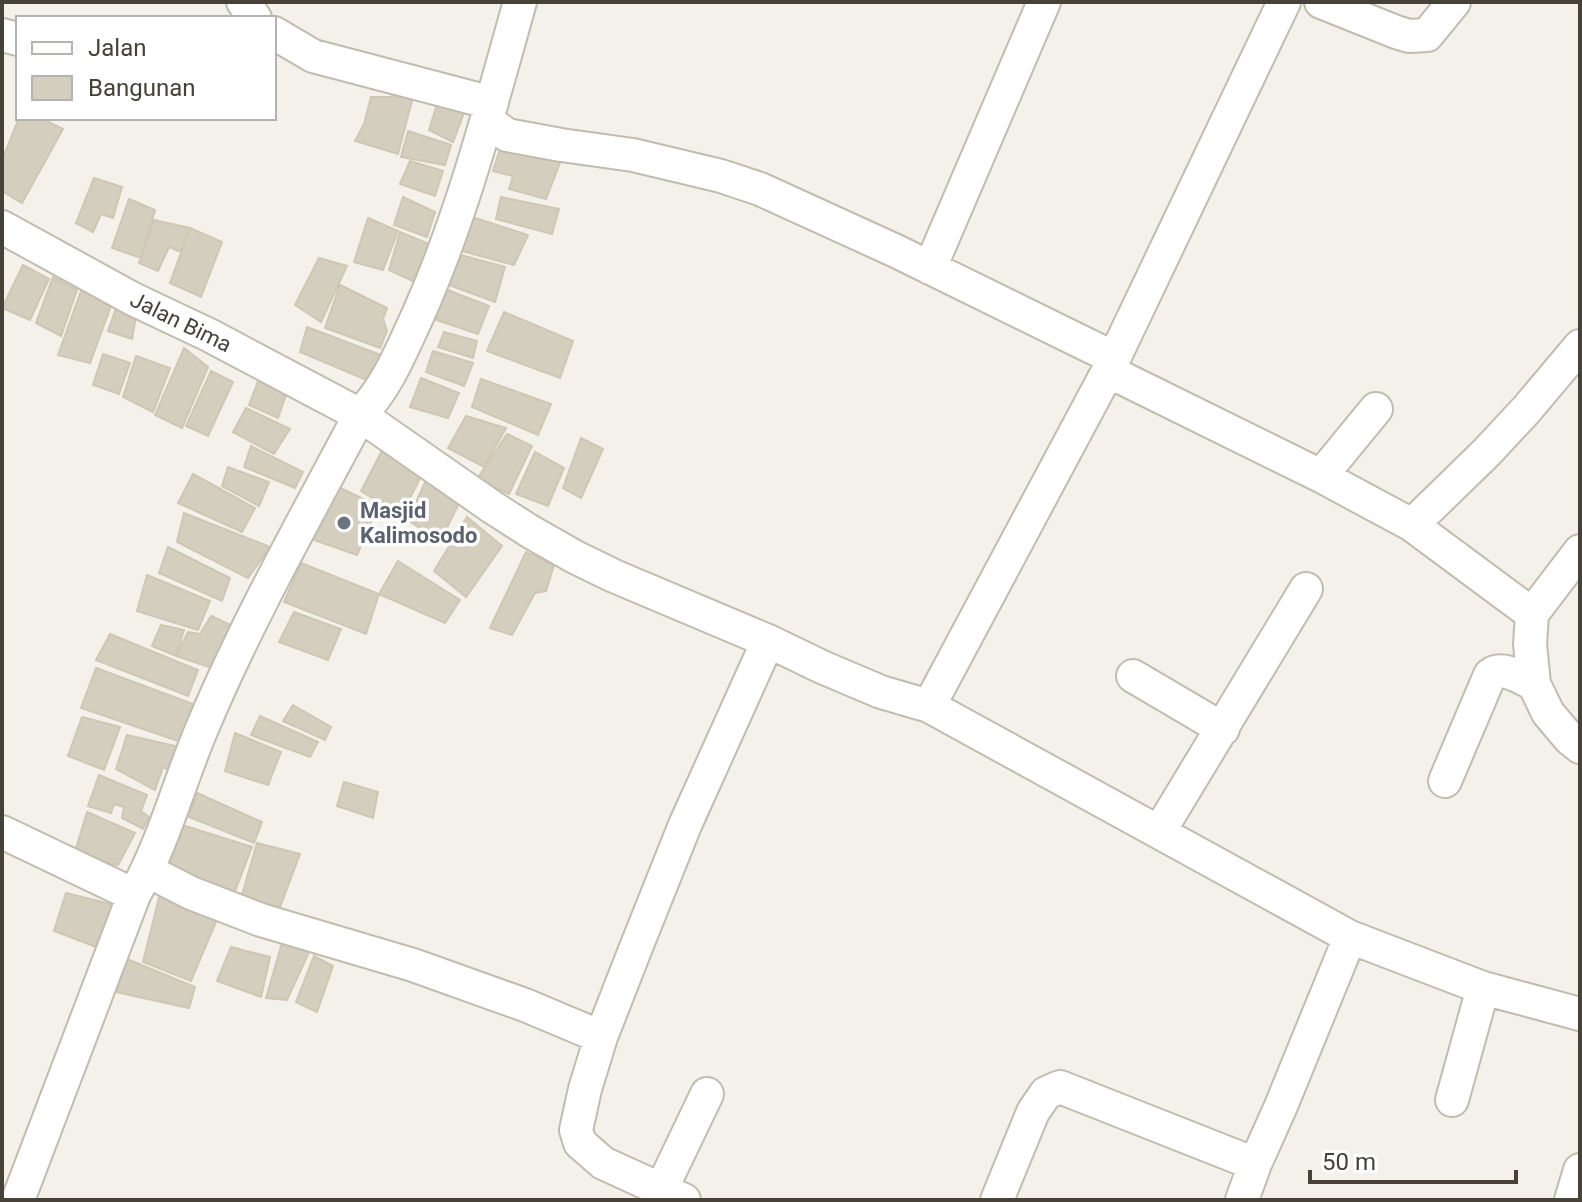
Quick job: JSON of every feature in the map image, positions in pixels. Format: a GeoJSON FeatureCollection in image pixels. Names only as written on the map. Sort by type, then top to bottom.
{"type":"FeatureCollection","features":[{"type":"Feature","properties":{"kind":"street"},"geometry":{"type":"LineString","coordinates":[[14,1193],[203,726],[244,636],[360,415],[376,399],[395,366],[439,269],[490,112],[520,2]]}},
{"type":"Feature","properties":{"kind":"street"},"geometry":{"type":"LineString","coordinates":[[930,268],[1044,2]]}},
{"type":"Feature","properties":{"kind":"street"},"geometry":{"type":"LineString","coordinates":[[929,706],[1111,365],[1284,2]]}},
{"type":"Feature","properties":{"kind":"street"},"geometry":{"type":"LineString","coordinates":[[1321,2],[1409,36],[1427,35],[1454,2]]}},
{"type":"Feature","properties":{"kind":"street"},"geometry":{"type":"LineString","coordinates":[[276,34],[313,56],[490,112],[507,135],[633,155],[721,176],[760,189],[930,268],[1412,525],[1532,614]]}},
{"type":"Feature","properties":{"kind":"street","name":"Jalan Bima"},"geometry":{"type":"LineString","coordinates":[[2,227],[133,299],[209,335],[360,415],[492,507],[575,557],[881,692],[929,706],[1350,937],[1483,988],[1580,1014]]}},
{"type":"Feature","properties":{"kind":"street"},"geometry":{"type":"LineString","coordinates":[[1412,525],[1487,452],[1580,346]]}},
{"type":"Feature","properties":{"kind":"street"},"geometry":{"type":"LineString","coordinates":[[1321,476],[1376,409]]}},
{"type":"Feature","properties":{"kind":"street"},"geometry":{"type":"LineString","coordinates":[[1580,551],[1532,614],[1530,644],[1534,684],[1548,713],[1580,747]]}},
{"type":"Feature","properties":{"kind":"street"},"geometry":{"type":"LineString","coordinates":[[1159,832],[1306,589]]}},
{"type":"Feature","properties":{"kind":"street"},"geometry":{"type":"LineString","coordinates":[[707,1094],[672,1195],[603,1163],[580,1143],[576,1130],[579,1111],[601,1037],[685,825],[768,641]]}},
{"type":"Feature","properties":{"kind":"street"},"geometry":{"type":"LineString","coordinates":[[1445,781],[1490,675],[1501,670],[1534,684]]}},
{"type":"Feature","properties":{"kind":"street"},"geometry":{"type":"LineString","coordinates":[[1133,676],[1223,729]]}},
{"type":"Feature","properties":{"kind":"street"},"geometry":{"type":"LineString","coordinates":[[2,832],[141,883],[191,893],[261,920],[413,965],[525,1005],[601,1037]]}},
{"type":"Feature","properties":{"kind":"street"},"geometry":{"type":"LineString","coordinates":[[1242,1200],[1350,937]]}},
{"type":"Feature","properties":{"kind":"street"},"geometry":{"type":"LineString","coordinates":[[1452,1100],[1483,988]]}},
{"type":"Feature","properties":{"kind":"street"},"geometry":{"type":"LineString","coordinates":[[997,1200],[1033,1112],[1046,1093],[1060,1087],[1255,1164]]}},
{"type":"Feature","properties":{"kind":"street"},"geometry":{"type":"LineString","coordinates":[[1571,1200],[1580,1170]]}},
{"type":"Feature","properties":{"kind":"building"},"geometry":{"type":"Polygon","coordinates":[[[394,88],[414,93],[398,154],[355,141],[364,124],[371,97],[392,97],[394,88]]]}},
{"type":"Feature","properties":{"kind":"building"},"geometry":{"type":"Polygon","coordinates":[[[439,98],[465,110],[453,142],[429,130],[439,98]]]}},
{"type":"Feature","properties":{"kind":"building"},"geometry":{"type":"Polygon","coordinates":[[[18,120],[44,120],[63,129],[22,203],[2,191],[2,160],[18,120]]]}},
{"type":"Feature","properties":{"kind":"building"},"geometry":{"type":"Polygon","coordinates":[[[408,131],[451,145],[445,165],[401,157],[408,131]]]}},
{"type":"Feature","properties":{"kind":"building"},"geometry":{"type":"Polygon","coordinates":[[[502,143],[561,160],[546,199],[509,189],[513,176],[493,171],[502,143]]]}},
{"type":"Feature","properties":{"kind":"building"},"geometry":{"type":"Polygon","coordinates":[[[410,161],[443,171],[435,196],[400,184],[410,161]]]}},
{"type":"Feature","properties":{"kind":"building"},"geometry":{"type":"Polygon","coordinates":[[[94,178],[122,187],[113,218],[101,214],[93,232],[76,223],[94,178]]]}},
{"type":"Feature","properties":{"kind":"building"},"geometry":{"type":"Polygon","coordinates":[[[403,197],[435,212],[427,237],[394,225],[403,197]]]}},
{"type":"Feature","properties":{"kind":"building"},"geometry":{"type":"Polygon","coordinates":[[[501,197],[559,209],[552,234],[496,219],[501,197]]]}},
{"type":"Feature","properties":{"kind":"building"},"geometry":{"type":"Polygon","coordinates":[[[129,199],[155,210],[141,258],[112,248],[129,199]]]}},
{"type":"Feature","properties":{"kind":"building"},"geometry":{"type":"Polygon","coordinates":[[[472,217],[528,235],[514,265],[462,251],[472,217]]]}},
{"type":"Feature","properties":{"kind":"building"},"geometry":{"type":"Polygon","coordinates":[[[368,218],[398,231],[383,270],[354,262],[368,218]]]}},
{"type":"Feature","properties":{"kind":"building"},"geometry":{"type":"Polygon","coordinates":[[[154,220],[190,228],[181,252],[169,247],[158,271],[139,263],[154,220]]]}},
{"type":"Feature","properties":{"kind":"building"},"geometry":{"type":"Polygon","coordinates":[[[190,228],[222,242],[201,297],[170,283],[190,228]]]}},
{"type":"Feature","properties":{"kind":"building"},"geometry":{"type":"Polygon","coordinates":[[[400,232],[436,247],[421,285],[389,270],[400,232]]]}},
{"type":"Feature","properties":{"kind":"building"},"geometry":{"type":"Polygon","coordinates":[[[457,254],[505,267],[495,302],[446,284],[457,254]]]}},
{"type":"Feature","properties":{"kind":"building"},"geometry":{"type":"Polygon","coordinates":[[[319,258],[347,266],[321,322],[295,305],[319,258]]]}},
{"type":"Feature","properties":{"kind":"building"},"geometry":{"type":"Polygon","coordinates":[[[23,265],[49,279],[30,320],[2,308],[23,265]]]}},
{"type":"Feature","properties":{"kind":"building"},"geometry":{"type":"Polygon","coordinates":[[[53,277],[77,290],[61,336],[36,323],[53,277]]]}},
{"type":"Feature","properties":{"kind":"building"},"geometry":{"type":"Polygon","coordinates":[[[340,285],[387,308],[383,319],[387,331],[380,348],[325,328],[340,285]]]}},
{"type":"Feature","properties":{"kind":"building"},"geometry":{"type":"Polygon","coordinates":[[[440,287],[489,306],[478,334],[431,318],[440,287]]]}},
{"type":"Feature","properties":{"kind":"building"},"geometry":{"type":"Polygon","coordinates":[[[81,291],[112,303],[90,363],[58,355],[81,291]]]}},
{"type":"Feature","properties":{"kind":"building"},"geometry":{"type":"Polygon","coordinates":[[[116,308],[136,317],[132,339],[108,331],[116,308]]]}},
{"type":"Feature","properties":{"kind":"building"},"geometry":{"type":"Polygon","coordinates":[[[504,312],[573,341],[560,378],[487,351],[504,312]]]}},
{"type":"Feature","properties":{"kind":"building"},"geometry":{"type":"Polygon","coordinates":[[[307,327],[381,355],[371,382],[300,352],[307,327]]]}},
{"type":"Feature","properties":{"kind":"building"},"geometry":{"type":"Polygon","coordinates":[[[444,332],[477,341],[473,358],[438,347],[444,332]]]}},
{"type":"Feature","properties":{"kind":"building"},"geometry":{"type":"Polygon","coordinates":[[[184,348],[208,367],[182,428],[155,415],[184,348]]]}},
{"type":"Feature","properties":{"kind":"building"},"geometry":{"type":"Polygon","coordinates":[[[433,351],[473,363],[464,386],[426,372],[433,351]]]}},
{"type":"Feature","properties":{"kind":"building"},"geometry":{"type":"Polygon","coordinates":[[[103,354],[130,363],[119,394],[93,385],[103,354]]]}},
{"type":"Feature","properties":{"kind":"building"},"geometry":{"type":"Polygon","coordinates":[[[136,356],[170,368],[153,412],[123,397],[136,356]]]}},
{"type":"Feature","properties":{"kind":"building"},"geometry":{"type":"Polygon","coordinates":[[[211,371],[233,382],[208,436],[186,426],[211,371]]]}},
{"type":"Feature","properties":{"kind":"building"},"geometry":{"type":"Polygon","coordinates":[[[260,376],[288,389],[278,418],[249,405],[260,376]]]}},
{"type":"Feature","properties":{"kind":"building"},"geometry":{"type":"Polygon","coordinates":[[[421,378],[459,393],[448,418],[410,407],[421,378]]]}},
{"type":"Feature","properties":{"kind":"building"},"geometry":{"type":"Polygon","coordinates":[[[481,379],[551,404],[538,435],[472,407],[481,379]]]}},
{"type":"Feature","properties":{"kind":"building"},"geometry":{"type":"Polygon","coordinates":[[[246,408],[290,429],[274,454],[233,432],[246,408]]]}},
{"type":"Feature","properties":{"kind":"building"},"geometry":{"type":"Polygon","coordinates":[[[466,416],[506,428],[484,467],[448,448],[466,416]]]}},
{"type":"Feature","properties":{"kind":"building"},"geometry":{"type":"Polygon","coordinates":[[[507,434],[532,446],[509,494],[477,479],[507,434]]]}},
{"type":"Feature","properties":{"kind":"building"},"geometry":{"type":"Polygon","coordinates":[[[581,438],[603,449],[581,498],[563,488],[581,438]]]}},
{"type":"Feature","properties":{"kind":"building"},"geometry":{"type":"Polygon","coordinates":[[[385,445],[424,470],[401,516],[361,491],[385,445]]]}},
{"type":"Feature","properties":{"kind":"building"},"geometry":{"type":"Polygon","coordinates":[[[251,446],[303,472],[295,488],[244,467],[251,446]]]}},
{"type":"Feature","properties":{"kind":"building"},"geometry":{"type":"Polygon","coordinates":[[[535,452],[564,468],[548,506],[516,494],[535,452]]]}},
{"type":"Feature","properties":{"kind":"building"},"geometry":{"type":"Polygon","coordinates":[[[228,467],[269,482],[259,506],[222,486],[228,467]]]}},
{"type":"Feature","properties":{"kind":"building"},"geometry":{"type":"Polygon","coordinates":[[[193,474],[255,508],[242,532],[178,503],[193,474]]]}},
{"type":"Feature","properties":{"kind":"building"},"geometry":{"type":"Polygon","coordinates":[[[427,478],[460,501],[440,542],[408,520],[427,478]]]}},
{"type":"Feature","properties":{"kind":"building","name":"Masjid Kalimosodo"},"geometry":{"type":"Polygon","coordinates":[[[332,484],[378,506],[357,555],[311,539],[332,484]]]}},
{"type":"Feature","properties":{"kind":"building"},"geometry":{"type":"Polygon","coordinates":[[[184,513],[270,547],[248,578],[177,542],[184,513]]]}},
{"type":"Feature","properties":{"kind":"building"},"geometry":{"type":"Polygon","coordinates":[[[467,517],[502,546],[466,597],[434,571],[467,517]]]}},
{"type":"Feature","properties":{"kind":"building"},"geometry":{"type":"Polygon","coordinates":[[[168,547],[230,578],[222,601],[159,573],[168,547]]]}},
{"type":"Feature","properties":{"kind":"building"},"geometry":{"type":"Polygon","coordinates":[[[526,552],[554,565],[546,591],[535,593],[512,635],[490,628],[526,552]]]}},
{"type":"Feature","properties":{"kind":"building"},"geometry":{"type":"Polygon","coordinates":[[[398,561],[460,600],[445,623],[379,594],[398,561]]]}},
{"type":"Feature","properties":{"kind":"building"},"geometry":{"type":"Polygon","coordinates":[[[301,563],[379,594],[366,634],[284,602],[301,563]]]}},
{"type":"Feature","properties":{"kind":"building"},"geometry":{"type":"Polygon","coordinates":[[[147,575],[210,601],[198,630],[137,611],[147,575]]]}},
{"type":"Feature","properties":{"kind":"building"},"geometry":{"type":"Polygon","coordinates":[[[294,612],[341,629],[328,660],[279,642],[294,612]]]}},
{"type":"Feature","properties":{"kind":"building"},"geometry":{"type":"Polygon","coordinates":[[[211,616],[235,627],[215,669],[176,656],[188,632],[200,634],[211,616]]]}},
{"type":"Feature","properties":{"kind":"building"},"geometry":{"type":"Polygon","coordinates":[[[161,625],[184,630],[176,656],[152,646],[161,625]]]}},
{"type":"Feature","properties":{"kind":"building"},"geometry":{"type":"Polygon","coordinates":[[[110,634],[198,670],[188,696],[96,660],[110,634]]]}},
{"type":"Feature","properties":{"kind":"building"},"geometry":{"type":"Polygon","coordinates":[[[96,668],[201,707],[181,742],[81,708],[96,668]]]}},
{"type":"Feature","properties":{"kind":"building"},"geometry":{"type":"Polygon","coordinates":[[[293,705],[331,727],[325,740],[283,721],[293,705]]]}},
{"type":"Feature","properties":{"kind":"building"},"geometry":{"type":"Polygon","coordinates":[[[260,716],[318,742],[310,757],[251,735],[260,716]]]}},
{"type":"Feature","properties":{"kind":"building"},"geometry":{"type":"Polygon","coordinates":[[[82,717],[120,727],[104,770],[68,756],[82,717]]]}},
{"type":"Feature","properties":{"kind":"building"},"geometry":{"type":"Polygon","coordinates":[[[235,733],[281,752],[268,785],[225,771],[235,733]]]}},
{"type":"Feature","properties":{"kind":"building"},"geometry":{"type":"Polygon","coordinates":[[[127,735],[184,748],[177,775],[163,767],[155,790],[116,769],[127,735]]]}},
{"type":"Feature","properties":{"kind":"building"},"geometry":{"type":"Polygon","coordinates":[[[99,775],[147,795],[141,811],[149,817],[143,829],[122,818],[124,807],[114,804],[111,813],[88,806],[99,775]]]}},
{"type":"Feature","properties":{"kind":"building"},"geometry":{"type":"Polygon","coordinates":[[[344,782],[378,792],[373,818],[337,806],[344,782]]]}},
{"type":"Feature","properties":{"kind":"building"},"geometry":{"type":"Polygon","coordinates":[[[197,793],[262,822],[254,843],[189,817],[197,793]]]}},
{"type":"Feature","properties":{"kind":"building"},"geometry":{"type":"Polygon","coordinates":[[[87,812],[135,833],[118,865],[74,855],[87,812]]]}},
{"type":"Feature","properties":{"kind":"building"},"geometry":{"type":"Polygon","coordinates":[[[179,824],[252,847],[233,896],[168,873],[179,824]]]}},
{"type":"Feature","properties":{"kind":"building"},"geometry":{"type":"Polygon","coordinates":[[[257,843],[300,854],[277,915],[240,902],[257,843]]]}},
{"type":"Feature","properties":{"kind":"building"},"geometry":{"type":"Polygon","coordinates":[[[66,893],[114,905],[96,947],[54,931],[66,893]]]}},
{"type":"Feature","properties":{"kind":"building"},"geometry":{"type":"Polygon","coordinates":[[[160,894],[218,917],[191,981],[143,962],[160,894]]]}},
{"type":"Feature","properties":{"kind":"building"},"geometry":{"type":"Polygon","coordinates":[[[282,943],[310,950],[287,1000],[266,998],[282,943]]]}},
{"type":"Feature","properties":{"kind":"building"},"geometry":{"type":"Polygon","coordinates":[[[231,947],[270,957],[261,997],[217,981],[231,947]]]}},
{"type":"Feature","properties":{"kind":"building"},"geometry":{"type":"Polygon","coordinates":[[[314,956],[333,966],[317,1012],[296,1002],[314,956]]]}},
{"type":"Feature","properties":{"kind":"building"},"geometry":{"type":"Polygon","coordinates":[[[127,959],[195,987],[189,1008],[116,992],[127,959]]]}},
{"type":"Feature","properties":{"kind":"place","name":"Masjid Kalimosodo"},"geometry":{"type":"Point","coordinates":[344,523]}}]}
